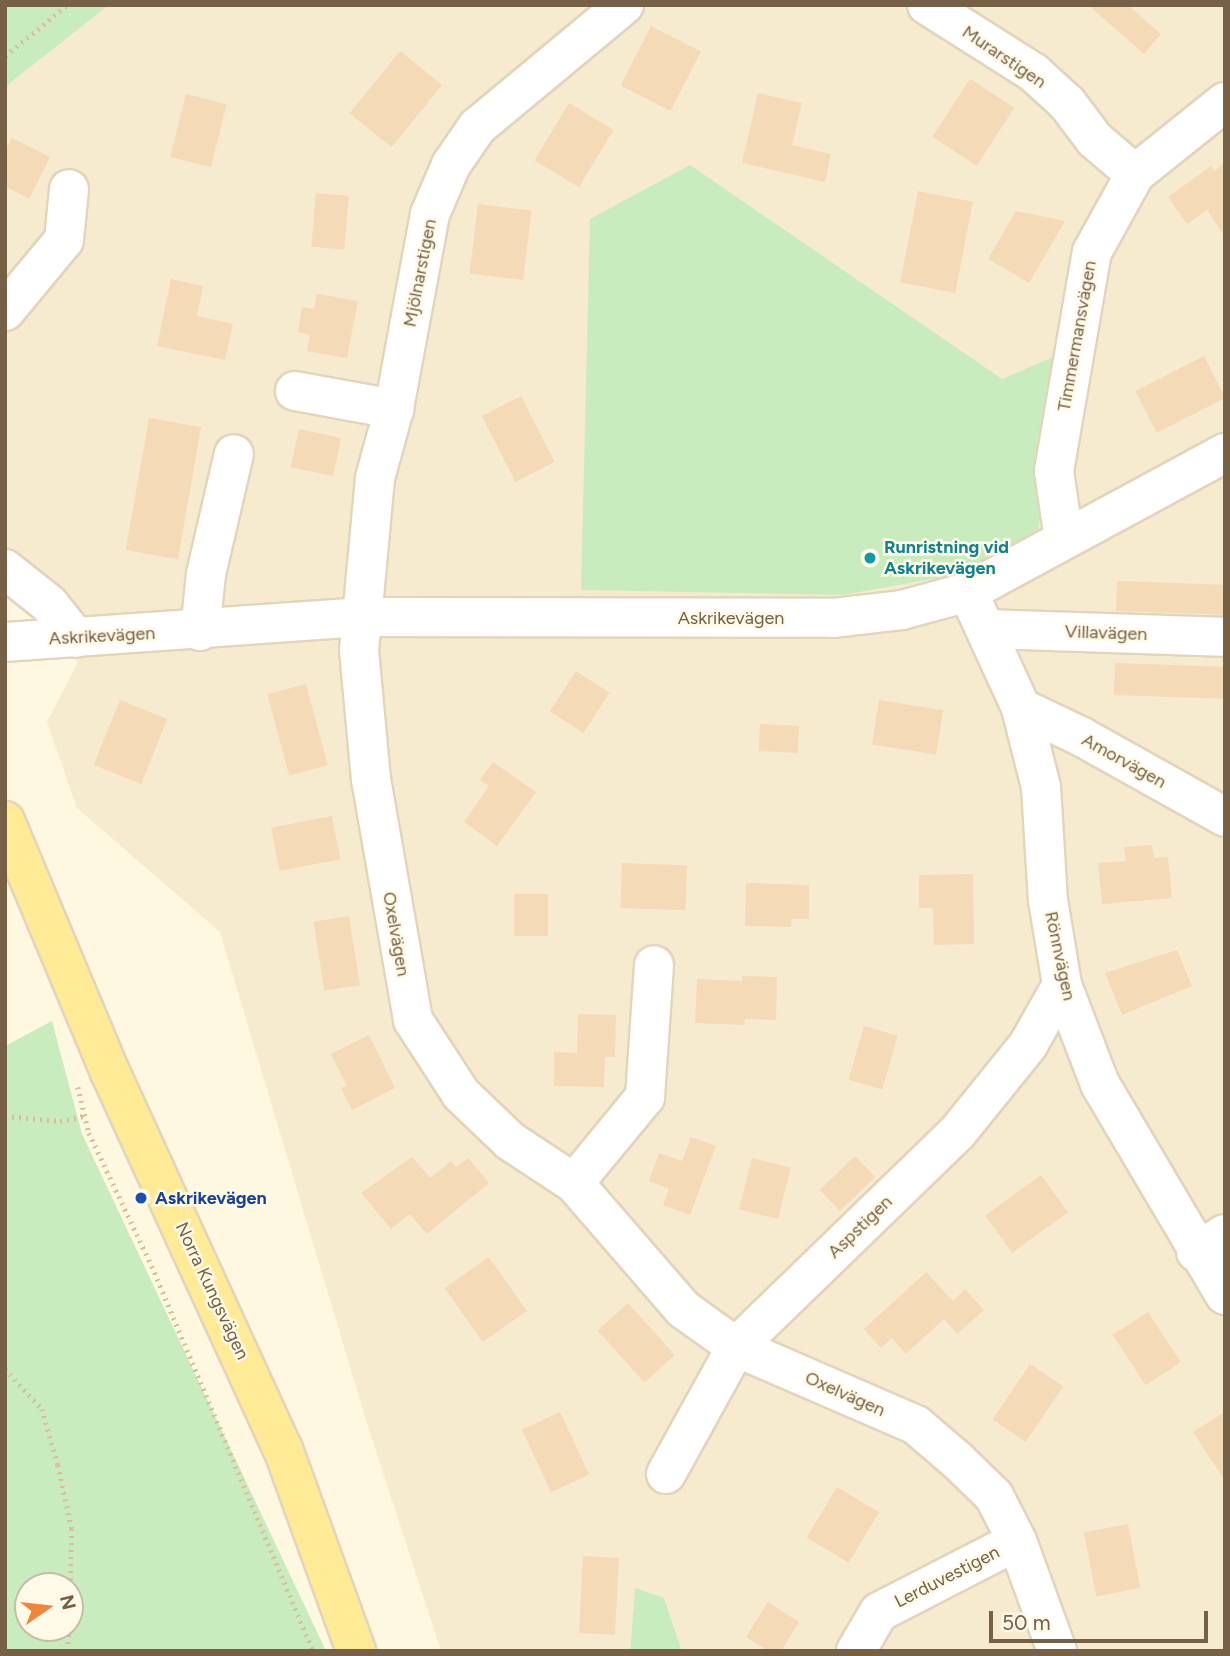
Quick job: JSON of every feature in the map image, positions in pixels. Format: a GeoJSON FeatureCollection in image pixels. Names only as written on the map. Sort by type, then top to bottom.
{"type":"FeatureCollection","features":[{"type":"Feature","properties":{"kind":"main road","name":"Norra Kungsvägen"},"geometry":{"type":"LineString","coordinates":[[5,821],[110,1072],[283,1449],[356,1651]]}},
{"type":"Feature","properties":{"kind":"street","name":"Mjölnarstigen"},"geometry":{"type":"LineString","coordinates":[[359,617],[375,478],[394,409],[430,215],[451,165],[477,127],[624,5]]}},
{"type":"Feature","properties":{"kind":"street","name":"Murarstigen"},"geometry":{"type":"LineString","coordinates":[[927,5],[1034,73],[1067,103],[1095,141],[1135,174]]}},
{"type":"Feature","properties":{"kind":"street","name":"Timmermansvägen"},"geometry":{"type":"LineString","coordinates":[[1064,539],[1054,471],[1092,252],[1135,174],[1225,102]]}},
{"type":"Feature","properties":{"kind":"street"},"geometry":{"type":"LineString","coordinates":[[5,312],[64,240],[69,189]]}},
{"type":"Feature","properties":{"kind":"street"},"geometry":{"type":"LineString","coordinates":[[295,391],[394,409]]}},
{"type":"Feature","properties":{"kind":"street","name":"Askrikevägen"},"geometry":{"type":"LineString","coordinates":[[5,642],[200,631],[359,617],[834,618],[902,610],[968,592],[1225,453]]}},
{"type":"Feature","properties":{"kind":"street"},"geometry":{"type":"LineString","coordinates":[[200,631],[206,574],[234,454]]}},
{"type":"Feature","properties":{"kind":"street"},"geometry":{"type":"LineString","coordinates":[[5,569],[49,604],[76,638]]}},
{"type":"Feature","properties":{"kind":"street","name":"Rönnvägen"},"geometry":{"type":"LineString","coordinates":[[968,592],[988,629],[1021,708],[1041,787],[1048,900],[1062,985],[1100,1084],[1210,1243],[1225,1295]]}},
{"type":"Feature","properties":{"kind":"street","name":"Oxelvägen"},"geometry":{"type":"LineString","coordinates":[[359,617],[371,779],[412,1020],[461,1094],[510,1141],[574,1183],[683,1309],[736,1347],[916,1425],[994,1496],[1017,1541],[1057,1651]]}},
{"type":"Feature","properties":{"kind":"street","name":"Villavägen"},"geometry":{"type":"LineString","coordinates":[[988,629],[1225,637]]}},
{"type":"Feature","properties":{"kind":"street","name":"Amorvägen"},"geometry":{"type":"LineString","coordinates":[[1021,708],[1082,737],[1225,817]]}},
{"type":"Feature","properties":{"kind":"street"},"geometry":{"type":"LineString","coordinates":[[574,1183],[645,1097],[654,965]]}},
{"type":"Feature","properties":{"kind":"street","name":"Aspstigen"},"geometry":{"type":"LineString","coordinates":[[666,1474],[736,1347],[957,1133],[1028,1045],[1062,985]]}},
{"type":"Feature","properties":{"kind":"street","name":"Lerduvestigen"},"geometry":{"type":"LineString","coordinates":[[856,1651],[879,1612],[1017,1541]]}},
{"type":"Feature","properties":{"kind":"path"},"geometry":{"type":"LineString","coordinates":[[5,56],[67,5]]}},
{"type":"Feature","properties":{"kind":"path"},"geometry":{"type":"LineString","coordinates":[[77,1081],[83,1116],[152,1266],[313,1651]]}},
{"type":"Feature","properties":{"kind":"path"},"geometry":{"type":"LineString","coordinates":[[5,1116],[60,1121],[83,1116]]}},
{"type":"Feature","properties":{"kind":"path"},"geometry":{"type":"LineString","coordinates":[[5,1369],[42,1409],[72,1529],[71,1572]]}},
{"type":"Feature","properties":{"kind":"shaded area"},"geometry":{"type":"Polygon","coordinates":[[[109,5],[1225,5],[1225,1651],[682,1651],[664,1598],[635,1589],[630,1651],[441,1651],[365,1417],[220,932],[77,808],[47,722],[77,664],[73,603],[5,551],[5,87],[109,5]]]}},
{"type":"Feature","properties":{"kind":"green space"},"geometry":{"type":"Polygon","coordinates":[[[5,5],[109,5],[5,87],[5,5]]]}},
{"type":"Feature","properties":{"kind":"green space"},"geometry":{"type":"Polygon","coordinates":[[[690,165],[1002,379],[1069,350],[1037,536],[971,572],[843,595],[581,590],[590,219],[690,165]]]}},
{"type":"Feature","properties":{"kind":"green space"},"geometry":{"type":"Polygon","coordinates":[[[52,1021],[82,1134],[326,1651],[5,1651],[5,1046],[52,1021]]]}},
{"type":"Feature","properties":{"kind":"green space"},"geometry":{"type":"Polygon","coordinates":[[[635,1588],[664,1598],[682,1651],[630,1651],[635,1588]]]}},
{"type":"Feature","properties":{"kind":"building"},"geometry":{"type":"Polygon","coordinates":[[[1088,5],[1128,5],[1161,34],[1144,54],[1088,5]]]}},
{"type":"Feature","properties":{"kind":"building"},"geometry":{"type":"Polygon","coordinates":[[[651,26],[701,51],[670,111],[621,86],[651,26]]]}},
{"type":"Feature","properties":{"kind":"building"},"geometry":{"type":"Polygon","coordinates":[[[400,51],[442,85],[392,147],[350,113],[400,51]]]}},
{"type":"Feature","properties":{"kind":"building"},"geometry":{"type":"Polygon","coordinates":[[[970,79],[1014,108],[977,166],[932,137],[970,79]]]}},
{"type":"Feature","properties":{"kind":"building"},"geometry":{"type":"Polygon","coordinates":[[[758,93],[802,103],[792,145],[831,154],[825,182],[742,163],[758,93]]]}},
{"type":"Feature","properties":{"kind":"building"},"geometry":{"type":"Polygon","coordinates":[[[186,94],[227,104],[211,167],[170,157],[186,94]]]}},
{"type":"Feature","properties":{"kind":"building"},"geometry":{"type":"Polygon","coordinates":[[[569,103],[614,130],[579,187],[534,160],[569,103]]]}},
{"type":"Feature","properties":{"kind":"building"},"geometry":{"type":"Polygon","coordinates":[[[12,138],[50,157],[29,199],[5,186],[5,151],[12,138]]]}},
{"type":"Feature","properties":{"kind":"building"},"geometry":{"type":"Polygon","coordinates":[[[1225,162],[1225,237],[1207,210],[1187,224],[1168,197],[1211,166],[1215,171],[1225,162]]]}},
{"type":"Feature","properties":{"kind":"building"},"geometry":{"type":"Polygon","coordinates":[[[918,191],[973,202],[955,293],[900,282],[918,191]]]}},
{"type":"Feature","properties":{"kind":"building"},"geometry":{"type":"Polygon","coordinates":[[[316,193],[349,196],[344,250],[311,247],[316,193]]]}},
{"type":"Feature","properties":{"kind":"building"},"geometry":{"type":"Polygon","coordinates":[[[478,204],[532,211],[523,280],[469,273],[478,204]]]}},
{"type":"Feature","properties":{"kind":"building"},"geometry":{"type":"Polygon","coordinates":[[[1016,211],[1065,221],[1029,283],[988,259],[1016,211]]]}},
{"type":"Feature","properties":{"kind":"building"},"geometry":{"type":"Polygon","coordinates":[[[171,279],[203,286],[197,316],[233,324],[225,360],[157,346],[171,279]]]}},
{"type":"Feature","properties":{"kind":"building"},"geometry":{"type":"Polygon","coordinates":[[[317,294],[358,301],[347,358],[307,351],[310,335],[298,332],[302,307],[314,309],[317,294]]]}},
{"type":"Feature","properties":{"kind":"building"},"geometry":{"type":"Polygon","coordinates":[[[1204,356],[1225,398],[1157,433],[1135,391],[1204,356]]]}},
{"type":"Feature","properties":{"kind":"building"},"geometry":{"type":"Polygon","coordinates":[[[521,396],[555,462],[515,482],[482,416],[521,396]]]}},
{"type":"Feature","properties":{"kind":"building"},"geometry":{"type":"Polygon","coordinates":[[[149,418],[201,427],[178,559],[126,550],[149,418]]]}},
{"type":"Feature","properties":{"kind":"building"},"geometry":{"type":"Polygon","coordinates":[[[299,429],[341,438],[333,476],[291,467],[299,429]]]}},
{"type":"Feature","properties":{"kind":"building"},"geometry":{"type":"Polygon","coordinates":[[[1117,581],[1225,585],[1224,615],[1116,611],[1117,581]]]}},
{"type":"Feature","properties":{"kind":"building"},"geometry":{"type":"Polygon","coordinates":[[[1115,663],[1225,667],[1224,699],[1114,695],[1115,663]]]}},
{"type":"Feature","properties":{"kind":"building"},"geometry":{"type":"Polygon","coordinates":[[[576,671],[610,693],[583,733],[550,711],[576,671]]]}},
{"type":"Feature","properties":{"kind":"building"},"geometry":{"type":"Polygon","coordinates":[[[306,684],[328,765],[289,775],[267,694],[306,684]]]}},
{"type":"Feature","properties":{"kind":"building"},"geometry":{"type":"Polygon","coordinates":[[[120,700],[167,719],[141,784],[94,765],[120,700]]]}},
{"type":"Feature","properties":{"kind":"building"},"geometry":{"type":"Polygon","coordinates":[[[879,700],[943,710],[936,755],[872,744],[879,700]]]}},
{"type":"Feature","properties":{"kind":"building"},"geometry":{"type":"Polygon","coordinates":[[[760,724],[799,726],[798,753],[759,751],[760,724]]]}},
{"type":"Feature","properties":{"kind":"building"},"geometry":{"type":"Polygon","coordinates":[[[493,762],[536,792],[497,846],[464,822],[489,786],[480,780],[493,762]]]}},
{"type":"Feature","properties":{"kind":"building"},"geometry":{"type":"Polygon","coordinates":[[[332,816],[340,859],[280,871],[271,828],[332,816]]]}},
{"type":"Feature","properties":{"kind":"building"},"geometry":{"type":"Polygon","coordinates":[[[1152,845],[1154,858],[1168,857],[1172,898],[1102,904],[1098,863],[1126,861],[1124,847],[1152,845]]]}},
{"type":"Feature","properties":{"kind":"building"},"geometry":{"type":"Polygon","coordinates":[[[622,863],[687,865],[685,910],[620,908],[622,863]]]}},
{"type":"Feature","properties":{"kind":"building"},"geometry":{"type":"Polygon","coordinates":[[[973,874],[974,944],[934,945],[933,908],[919,908],[919,875],[973,874]]]}},
{"type":"Feature","properties":{"kind":"building"},"geometry":{"type":"Polygon","coordinates":[[[746,883],[809,885],[809,919],[792,919],[791,927],[745,926],[746,883]]]}},
{"type":"Feature","properties":{"kind":"building"},"geometry":{"type":"Polygon","coordinates":[[[514,894],[548,894],[548,936],[514,936],[514,894]]]}},
{"type":"Feature","properties":{"kind":"building"},"geometry":{"type":"Polygon","coordinates":[[[349,916],[360,985],[324,991],[313,922],[349,916]]]}},
{"type":"Feature","properties":{"kind":"building"},"geometry":{"type":"Polygon","coordinates":[[[1177,950],[1192,986],[1122,1015],[1105,973],[1177,950]]]}},
{"type":"Feature","properties":{"kind":"building"},"geometry":{"type":"Polygon","coordinates":[[[742,976],[777,977],[776,1020],[745,1019],[744,1025],[695,1023],[697,979],[742,981],[742,976]]]}},
{"type":"Feature","properties":{"kind":"building"},"geometry":{"type":"Polygon","coordinates":[[[578,1014],[616,1015],[615,1057],[605,1057],[604,1087],[554,1086],[554,1052],[577,1053],[578,1014]]]}},
{"type":"Feature","properties":{"kind":"building"},"geometry":{"type":"Polygon","coordinates":[[[864,1026],[898,1036],[882,1089],[849,1080],[864,1026]]]}},
{"type":"Feature","properties":{"kind":"building"},"geometry":{"type":"Polygon","coordinates":[[[369,1035],[395,1088],[352,1110],[341,1088],[347,1086],[331,1054],[369,1035]]]}},
{"type":"Feature","properties":{"kind":"building"},"geometry":{"type":"Polygon","coordinates":[[[691,1137],[716,1146],[690,1215],[663,1205],[669,1189],[649,1181],[659,1153],[682,1161],[691,1137]]]}},
{"type":"Feature","properties":{"kind":"building"},"geometry":{"type":"Polygon","coordinates":[[[855,1156],[875,1177],[840,1211],[820,1190],[855,1156]]]}},
{"type":"Feature","properties":{"kind":"building"},"geometry":{"type":"Polygon","coordinates":[[[412,1157],[430,1178],[451,1161],[456,1167],[468,1158],[489,1183],[427,1234],[410,1214],[391,1229],[361,1193],[412,1157]]]}},
{"type":"Feature","properties":{"kind":"building"},"geometry":{"type":"Polygon","coordinates":[[[752,1158],[791,1168],[778,1219],[739,1209],[752,1158]]]}},
{"type":"Feature","properties":{"kind":"building"},"geometry":{"type":"Polygon","coordinates":[[[1041,1175],[1068,1212],[1012,1253],[985,1216],[1041,1175]]]}},
{"type":"Feature","properties":{"kind":"building"},"geometry":{"type":"Polygon","coordinates":[[[489,1257],[527,1311],[483,1342],[445,1288],[489,1257]]]}},
{"type":"Feature","properties":{"kind":"building"},"geometry":{"type":"Polygon","coordinates":[[[926,1272],[953,1301],[965,1289],[984,1310],[957,1334],[944,1319],[906,1354],[892,1338],[881,1348],[864,1329],[926,1272]]]}},
{"type":"Feature","properties":{"kind":"building"},"geometry":{"type":"Polygon","coordinates":[[[628,1303],[675,1355],[644,1382],[598,1330],[628,1303]]]}},
{"type":"Feature","properties":{"kind":"building"},"geometry":{"type":"Polygon","coordinates":[[[1148,1312],[1181,1362],[1145,1385],[1113,1335],[1148,1312]]]}},
{"type":"Feature","properties":{"kind":"building"},"geometry":{"type":"Polygon","coordinates":[[[1030,1364],[1063,1386],[1026,1442],[993,1420],[1030,1364]]]}},
{"type":"Feature","properties":{"kind":"building"},"geometry":{"type":"Polygon","coordinates":[[[560,1412],[589,1475],[551,1492],[522,1430],[560,1412]]]}},
{"type":"Feature","properties":{"kind":"building"},"geometry":{"type":"Polygon","coordinates":[[[1225,1412],[1225,1481],[1193,1432],[1225,1412]]]}},
{"type":"Feature","properties":{"kind":"building"},"geometry":{"type":"Polygon","coordinates":[[[837,1487],[879,1512],[849,1563],[807,1538],[837,1487]]]}},
{"type":"Feature","properties":{"kind":"building"},"geometry":{"type":"Polygon","coordinates":[[[1128,1524],[1140,1588],[1096,1596],[1084,1533],[1128,1524]]]}},
{"type":"Feature","properties":{"kind":"building"},"geometry":{"type":"Polygon","coordinates":[[[583,1556],[619,1558],[615,1635],[579,1633],[583,1556]]]}},
{"type":"Feature","properties":{"kind":"building"},"geometry":{"type":"Polygon","coordinates":[[[768,1602],[799,1622],[781,1651],[768,1651],[746,1637],[768,1602]]]}},
{"type":"Feature","properties":{"kind":"place","name":"Runristning vid Askrikevägen"},"geometry":{"type":"Point","coordinates":[870,558]}},
{"type":"Feature","properties":{"kind":"place","name":"Askrikevägen"},"geometry":{"type":"Point","coordinates":[141,1198]}}]}
